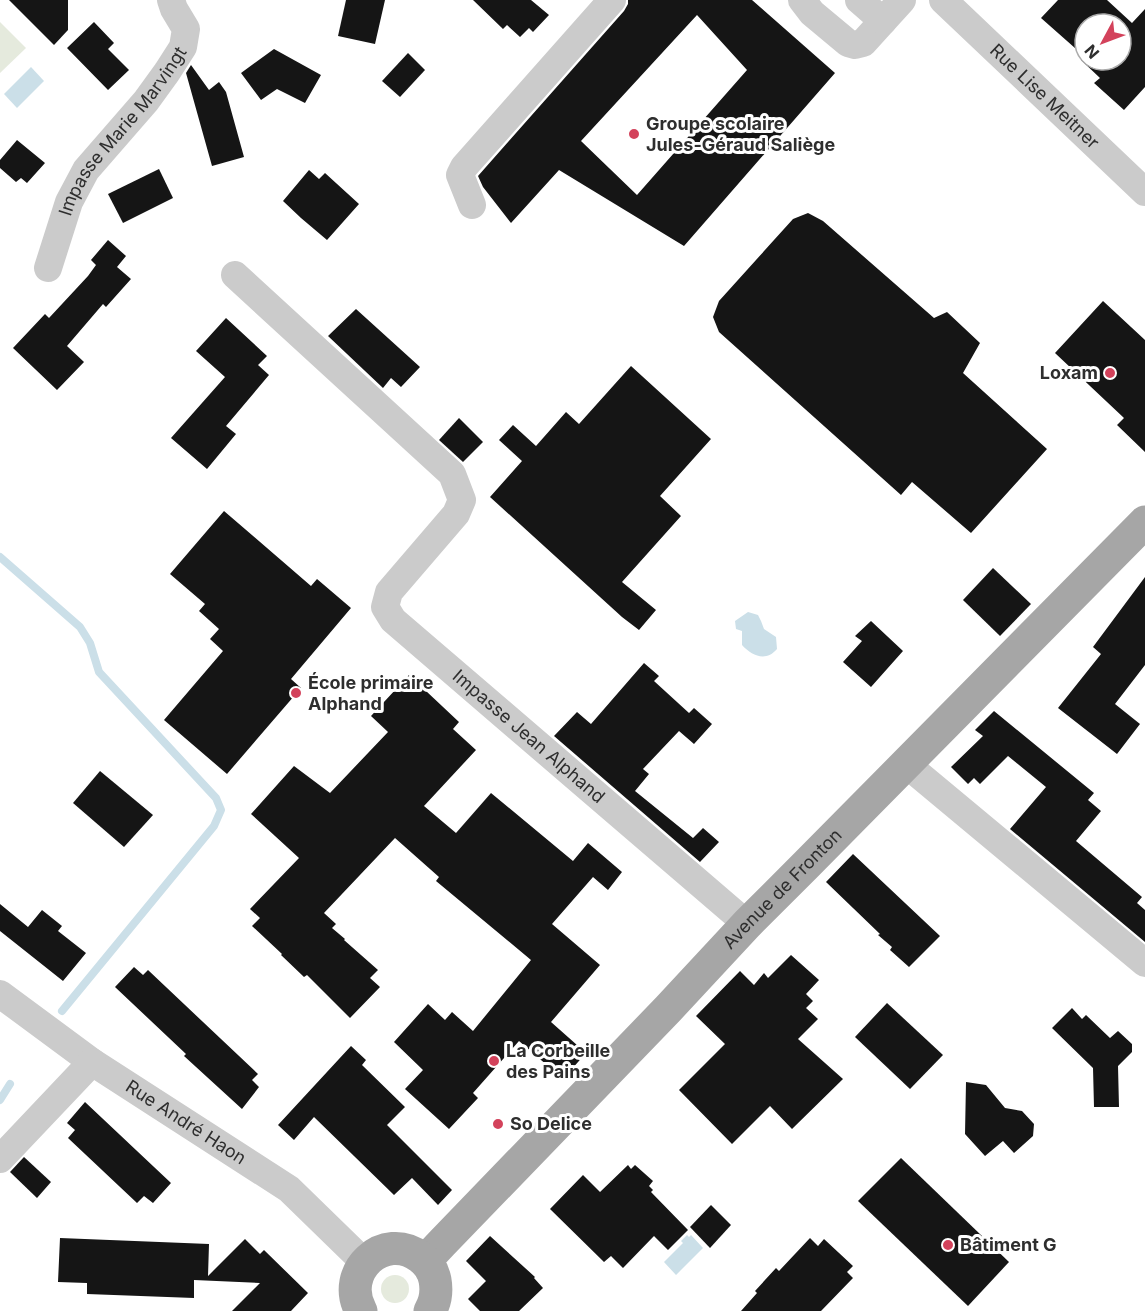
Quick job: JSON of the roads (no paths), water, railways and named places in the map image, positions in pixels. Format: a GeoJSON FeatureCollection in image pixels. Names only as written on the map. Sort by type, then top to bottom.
{"type":"FeatureCollection","features":[{"type":"Feature","properties":{"kind":"main road","name":"Avenue de Fronton"},"geometry":{"type":"LineString","coordinates":[[425,1261],[747,924],[806,865],[912,769],[1145,522]]}},
{"type":"Feature","properties":{"kind":"main road"},"geometry":{"type":"LineString","coordinates":[[361,1311],[355,1298],[355,1286],[364,1263],[375,1254],[388,1249],[401,1249],[414,1253],[425,1261],[434,1275],[437,1290],[434,1306],[430,1311]]}},
{"type":"Feature","properties":{"kind":"street","name":"Impasse Marie Marvingt"},"geometry":{"type":"LineString","coordinates":[[48,268],[69,202],[86,170],[146,101],[183,47],[186,29],[171,0]]}},
{"type":"Feature","properties":{"kind":"street"},"geometry":{"type":"LineString","coordinates":[[472,205],[460,175],[464,167],[612,0]]}},
{"type":"Feature","properties":{"kind":"street"},"geometry":{"type":"LineString","coordinates":[[802,0],[812,12],[848,43],[855,45],[863,43],[902,0]]}},
{"type":"Feature","properties":{"kind":"street"},"geometry":{"type":"LineString","coordinates":[[859,0],[883,21]]}},
{"type":"Feature","properties":{"kind":"street","name":"Rue Lise Meitner"},"geometry":{"type":"LineString","coordinates":[[943,0],[1145,192]]}},
{"type":"Feature","properties":{"kind":"street","name":"Impasse Jean Alphand"},"geometry":{"type":"LineString","coordinates":[[236,275],[452,474],[462,500],[456,514],[389,592],[385,607],[393,620],[747,924]]}},
{"type":"Feature","properties":{"kind":"street"},"geometry":{"type":"LineString","coordinates":[[1145,540],[912,769],[1145,963]]}},
{"type":"Feature","properties":{"kind":"street","name":"Rue André Haon"},"geometry":{"type":"LineString","coordinates":[[0,994],[92,1062],[289,1189],[364,1263]]}},
{"type":"Feature","properties":{"kind":"street"},"geometry":{"type":"LineString","coordinates":[[7,1152],[92,1062]]}},
{"type":"Feature","properties":{"kind":"water"},"geometry":{"type":"Polygon","coordinates":[[[31,67],[44,81],[17,108],[4,94],[31,67]]]}},
{"type":"Feature","properties":{"kind":"water"},"geometry":{"type":"Polygon","coordinates":[[[748,612],[758,615],[764,629],[776,637],[777,649],[773,653],[764,656],[755,655],[742,645],[742,631],[736,629],[735,621],[748,612]]]}},
{"type":"Feature","properties":{"kind":"water"},"geometry":{"type":"Polygon","coordinates":[[[687,1235],[689,1237],[691,1235],[703,1248],[676,1275],[664,1262],[683,1243],[681,1241],[687,1235]]]}},
{"type":"Feature","properties":{"kind":"waterway"},"geometry":{"type":"LineString","coordinates":[[0,557],[80,627],[90,643],[99,672],[216,798],[221,810],[214,826],[62,1011]]}},
{"type":"Feature","properties":{"kind":"waterway"},"geometry":{"type":"LineString","coordinates":[[0,1100],[10,1084]]}},
{"type":"Feature","properties":{"kind":"place","name":"Groupe scolaire Jules-Géraud Saliège"},"geometry":{"type":"Point","coordinates":[634,134]}},
{"type":"Feature","properties":{"kind":"place","name":"Loxam"},"geometry":{"type":"Point","coordinates":[1110,373]}},
{"type":"Feature","properties":{"kind":"place","name":"École primaire Alphand"},"geometry":{"type":"Point","coordinates":[296,693]}},
{"type":"Feature","properties":{"kind":"place","name":"La Corbeille des Pains"},"geometry":{"type":"Point","coordinates":[494,1061]}},
{"type":"Feature","properties":{"kind":"place","name":"So Delice"},"geometry":{"type":"Point","coordinates":[498,1124]}},
{"type":"Feature","properties":{"kind":"place","name":"Bâtiment G"},"geometry":{"type":"Point","coordinates":[948,1245]}}]}
